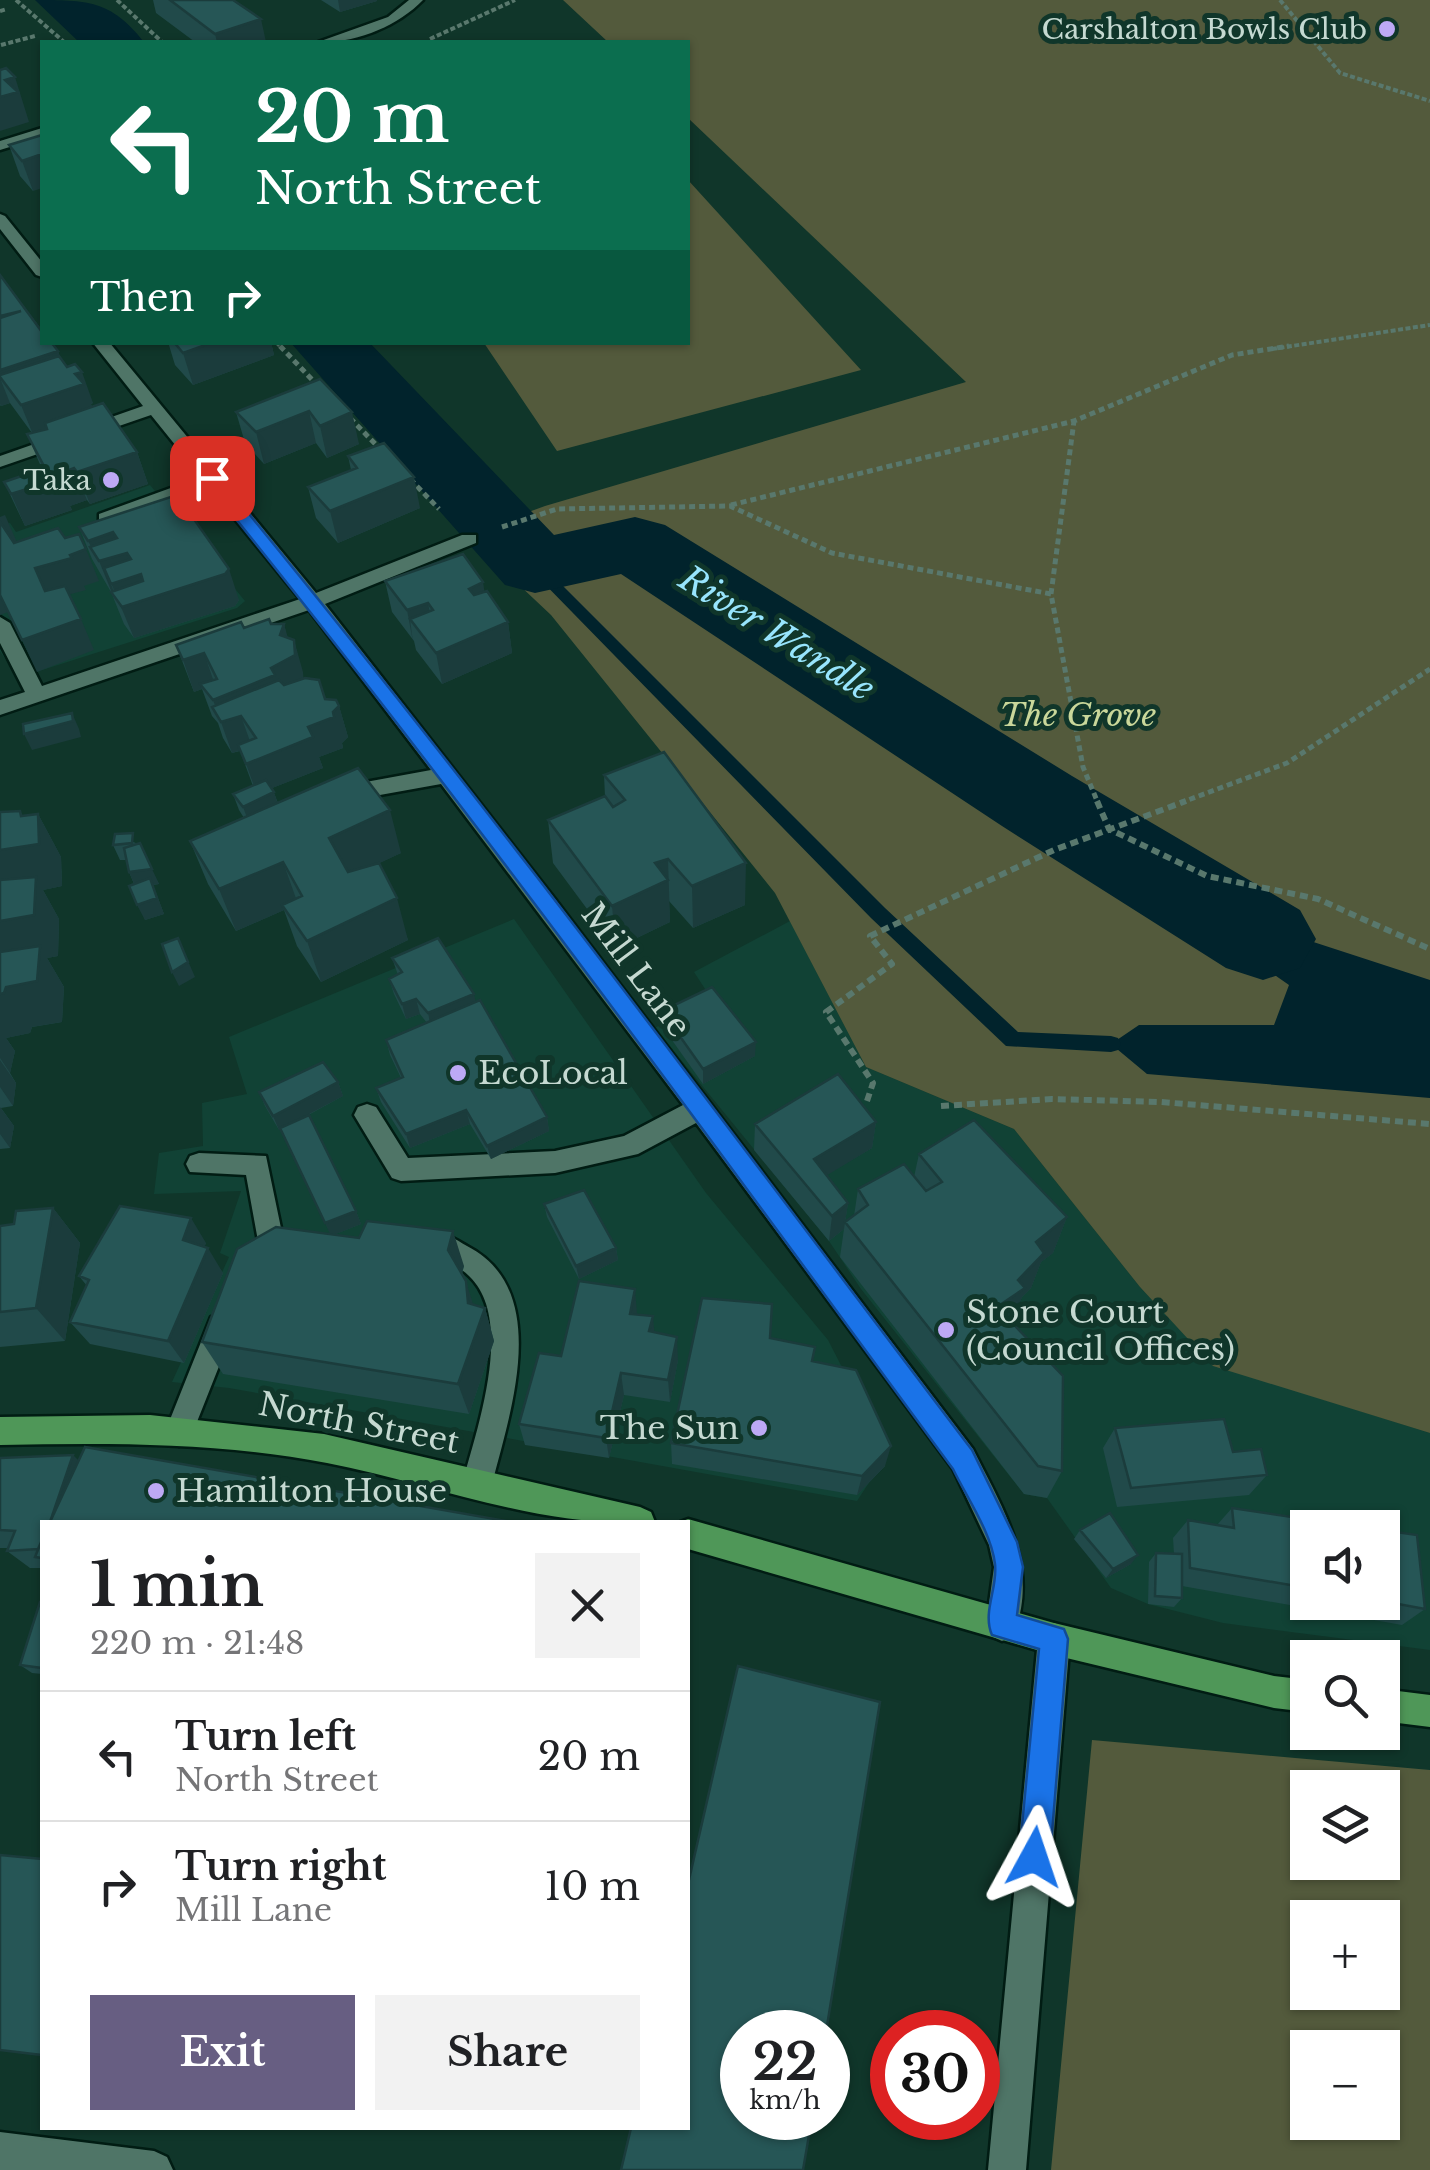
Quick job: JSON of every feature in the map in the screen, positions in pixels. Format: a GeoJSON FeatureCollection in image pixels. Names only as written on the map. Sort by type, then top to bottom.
{"type":"FeatureCollection","features":[{"type":"Feature","properties":{"kind":"main road","name":"North Street"},"geometry":{"type":"LineString","coordinates":[[0,1431],[179,1432],[324,1448],[631,1520]]}},
{"type":"Feature","properties":{"kind":"main road"},"geometry":{"type":"LineString","coordinates":[[690,1535],[1054,1639],[1290,1694]]}},
{"type":"Feature","properties":{"kind":"main road"},"geometry":{"type":"LineString","coordinates":[[1400,1707],[1430,1711]]}},
{"type":"Feature","properties":{"kind":"street"},"geometry":{"type":"LineString","coordinates":[[331,40],[393,20],[417,0]]}},
{"type":"Feature","properties":{"kind":"street"},"geometry":{"type":"LineString","coordinates":[[0,146],[40,133]]}},
{"type":"Feature","properties":{"kind":"street"},"geometry":{"type":"LineString","coordinates":[[0,218],[8,240],[40,270]]}},
{"type":"Feature","properties":{"kind":"street","name":"Mill Lane"},"geometry":{"type":"LineString","coordinates":[[102,345],[312,602],[446,775],[963,1460],[1003,1542],[1010,1567],[1002,1625]]}},
{"type":"Feature","properties":{"kind":"street"},"geometry":{"type":"LineString","coordinates":[[0,462],[154,408]]}},
{"type":"Feature","properties":{"kind":"street"},"geometry":{"type":"LineString","coordinates":[[106,518],[212,478]]}},
{"type":"Feature","properties":{"kind":"street"},"geometry":{"type":"LineString","coordinates":[[0,708],[312,602],[469,539]]}},
{"type":"Feature","properties":{"kind":"street"},"geometry":{"type":"LineString","coordinates":[[0,624],[37,696]]}},
{"type":"Feature","properties":{"kind":"street"},"geometry":{"type":"LineString","coordinates":[[327,801],[345,792],[446,775]]}},
{"type":"Feature","properties":{"kind":"street"},"geometry":{"type":"LineString","coordinates":[[367,1115],[401,1170],[555,1162],[629,1146],[700,1108]]}},
{"type":"Feature","properties":{"kind":"street"},"geometry":{"type":"LineString","coordinates":[[198,1164],[258,1164],[273,1252]]}},
{"type":"Feature","properties":{"kind":"street"},"geometry":{"type":"LineString","coordinates":[[400,1245],[438,1244],[483,1270],[503,1317],[504,1375],[477,1484]]}},
{"type":"Feature","properties":{"kind":"street"},"geometry":{"type":"LineString","coordinates":[[243,1269],[284,1246],[303,1246]]}},
{"type":"Feature","properties":{"kind":"street"},"geometry":{"type":"LineString","coordinates":[[179,1432],[228,1306]]}},
{"type":"Feature","properties":{"kind":"street"},"geometry":{"type":"LineString","coordinates":[[1007,2170],[1054,1639]]}},
{"type":"Feature","properties":{"kind":"street"},"geometry":{"type":"LineString","coordinates":[[0,2151],[154,2170]]}},
{"type":"Feature","properties":{"kind":"path"},"geometry":{"type":"LineString","coordinates":[[16,0],[62,40]]}},
{"type":"Feature","properties":{"kind":"path"},"geometry":{"type":"LineString","coordinates":[[116,0],[160,40]]}},
{"type":"Feature","properties":{"kind":"path"},"geometry":{"type":"LineString","coordinates":[[393,20],[434,40],[515,0]]}},
{"type":"Feature","properties":{"kind":"path"},"geometry":{"type":"LineString","coordinates":[[1280,0],[1340,73],[1430,101]]}},
{"type":"Feature","properties":{"kind":"path"},"geometry":{"type":"LineString","coordinates":[[0,11],[7,9]]}},
{"type":"Feature","properties":{"kind":"path"},"geometry":{"type":"LineString","coordinates":[[0,44],[34,36]]}},
{"type":"Feature","properties":{"kind":"path"},"geometry":{"type":"LineString","coordinates":[[494,530],[557,509],[730,506],[1074,421],[1232,356],[1430,325]]}},
{"type":"Feature","properties":{"kind":"path"},"geometry":{"type":"LineString","coordinates":[[279,345],[331,399]]}},
{"type":"Feature","properties":{"kind":"path"},"geometry":{"type":"LineString","coordinates":[[345,413],[386,455]]}},
{"type":"Feature","properties":{"kind":"path"},"geometry":{"type":"LineString","coordinates":[[1074,421],[1051,594],[1083,767],[1109,828],[1207,876],[1318,899],[1430,950]]}},
{"type":"Feature","properties":{"kind":"path"},"geometry":{"type":"LineString","coordinates":[[400,469],[469,539]]}},
{"type":"Feature","properties":{"kind":"path"},"geometry":{"type":"LineString","coordinates":[[730,506],[832,553],[1051,594]]}},
{"type":"Feature","properties":{"kind":"path"},"geometry":{"type":"LineString","coordinates":[[867,1102],[872,1083],[826,1012],[892,964],[870,936],[1054,850],[1286,763],[1430,669]]}},
{"type":"Feature","properties":{"kind":"path"},"geometry":{"type":"LineString","coordinates":[[941,1106],[1052,1100],[1161,1102],[1430,1124]]}},
{"type":"Feature","properties":{"kind":"shaded area"},"geometry":{"type":"Polygon","coordinates":[[[150,485],[245,601],[237,608],[17,678],[0,651],[0,526],[10,523],[16,532],[150,485]]]}},
{"type":"Feature","properties":{"kind":"shaded area"},"geometry":{"type":"Polygon","coordinates":[[[514,919],[706,1193],[828,1340],[887,1455],[857,1501],[229,1388],[172,1382],[229,1257],[220,1253],[241,1191],[154,1194],[159,1153],[203,1146],[202,1103],[247,1094],[229,1037],[514,919]]]}},
{"type":"Feature","properties":{"kind":"shaded area"},"geometry":{"type":"Polygon","coordinates":[[[790,921],[866,1067],[1014,1129],[1140,1287],[1213,1365],[1430,1433],[1430,1650],[1400,1646],[1400,1640],[1353,1640],[1223,1623],[1148,1604],[1111,1588],[1047,1498],[1024,1494],[861,1289],[829,1241],[655,1028],[709,995],[694,972],[790,921]]]}},
{"type":"Feature","properties":{"kind":"shaded area"},"geometry":{"type":"Polygon","coordinates":[[[1295,936],[1430,980],[1430,1098],[1147,1074],[1111,1044],[1139,1025],[1274,1025],[1289,985],[1263,967],[1263,939],[1295,936]]]}},
{"type":"Feature","properties":{"kind":"green space","name":"The Grove"},"geometry":{"type":"Polygon","coordinates":[[[563,0],[1430,0],[1430,1433],[1213,1366],[1140,1287],[1014,1129],[866,1067],[775,893],[551,615],[466,535],[545,506],[966,382],[690,120],[690,40],[606,40],[563,0]]]}},
{"type":"Feature","properties":{"kind":"green space"},"geometry":{"type":"Polygon","coordinates":[[[690,182],[861,370],[557,451],[485,345],[690,345],[690,182]]]}},
{"type":"Feature","properties":{"kind":"green space"},"geometry":{"type":"Polygon","coordinates":[[[1092,1740],[1430,1770],[1430,2170],[1051,2170],[1092,1740]]]}},
{"type":"Feature","properties":{"kind":"building"},"geometry":{"type":"Polygon","coordinates":[[[170,0],[233,0],[261,19],[215,34],[170,0]]]}},
{"type":"Feature","properties":{"kind":"building"},"geometry":{"type":"Polygon","coordinates":[[[6,68],[15,77],[5,80],[18,92],[0,97],[0,70],[6,68]]]}},
{"type":"Feature","properties":{"kind":"building"},"geometry":{"type":"Polygon","coordinates":[[[40,136],[40,155],[22,161],[9,145],[40,136]]]}},
{"type":"Feature","properties":{"kind":"building"},"geometry":{"type":"Polygon","coordinates":[[[0,275],[40,329],[40,345],[53,345],[58,351],[0,370],[0,318],[21,311],[0,316],[0,275]]]}},
{"type":"Feature","properties":{"kind":"building"},"geometry":{"type":"Polygon","coordinates":[[[176,345],[206,345],[183,353],[176,345]]]}},
{"type":"Feature","properties":{"kind":"building"},"geometry":{"type":"Polygon","coordinates":[[[59,356],[67,367],[75,364],[82,372],[75,374],[84,384],[21,405],[0,377],[0,375],[59,356]]]}},
{"type":"Feature","properties":{"kind":"building"},"geometry":{"type":"Polygon","coordinates":[[[320,379],[352,412],[320,426],[309,411],[256,432],[236,412],[320,379]]]}},
{"type":"Feature","properties":{"kind":"building"},"geometry":{"type":"Polygon","coordinates":[[[103,403],[137,452],[77,472],[74,468],[56,475],[59,479],[11,494],[4,482],[45,468],[27,434],[47,429],[45,423],[103,403]]]}},
{"type":"Feature","properties":{"kind":"building"},"geometry":{"type":"Polygon","coordinates":[[[384,443],[414,477],[330,511],[308,487],[357,468],[348,456],[384,443]]]}},
{"type":"Feature","properties":{"kind":"building"},"geometry":{"type":"Polygon","coordinates":[[[177,495],[229,569],[225,574],[122,607],[111,592],[143,581],[141,574],[111,584],[104,568],[131,559],[127,553],[99,561],[90,547],[117,538],[113,532],[88,541],[79,527],[177,495]]]}},
{"type":"Feature","properties":{"kind":"building"},"geometry":{"type":"Polygon","coordinates":[[[0,522],[14,543],[58,528],[65,538],[79,534],[86,549],[70,555],[72,558],[35,568],[45,591],[65,586],[81,619],[22,640],[0,595],[0,522]]]}},
{"type":"Feature","properties":{"kind":"building"},"geometry":{"type":"Polygon","coordinates":[[[463,554],[483,582],[469,589],[474,595],[487,591],[508,622],[436,653],[410,619],[433,610],[428,603],[407,610],[385,581],[463,554]]]}},
{"type":"Feature","properties":{"kind":"building"},"geometry":{"type":"Polygon","coordinates":[[[269,619],[271,624],[284,624],[280,635],[294,640],[295,655],[271,668],[275,675],[213,700],[200,684],[217,679],[204,653],[183,660],[176,645],[241,622],[244,628],[269,619]]]}},
{"type":"Feature","properties":{"kind":"building"},"geometry":{"type":"Polygon","coordinates":[[[305,678],[319,680],[325,699],[336,700],[339,706],[334,717],[308,727],[313,737],[246,764],[238,745],[256,738],[241,716],[221,722],[212,707],[279,680],[284,685],[305,678]]]}},
{"type":"Feature","properties":{"kind":"building"},"geometry":{"type":"Polygon","coordinates":[[[72,713],[73,721],[24,734],[23,724],[72,713]]]}},
{"type":"Feature","properties":{"kind":"building"},"geometry":{"type":"Polygon","coordinates":[[[664,752],[746,863],[692,886],[668,859],[655,863],[668,880],[612,906],[548,820],[605,796],[613,807],[625,800],[604,775],[664,752]]]}},
{"type":"Feature","properties":{"kind":"building"},"geometry":{"type":"Polygon","coordinates":[[[358,768],[390,810],[329,838],[348,872],[379,863],[397,898],[307,941],[282,905],[302,896],[283,862],[219,889],[190,841],[358,768]]]}},
{"type":"Feature","properties":{"kind":"building"},"geometry":{"type":"Polygon","coordinates":[[[266,780],[274,792],[243,807],[233,794],[266,780]]]}},
{"type":"Feature","properties":{"kind":"building"},"geometry":{"type":"Polygon","coordinates":[[[20,811],[21,816],[38,814],[39,844],[0,850],[0,812],[20,811]]]}},
{"type":"Feature","properties":{"kind":"building"},"geometry":{"type":"Polygon","coordinates":[[[133,833],[132,843],[113,845],[115,834],[133,833]]]}},
{"type":"Feature","properties":{"kind":"building"},"geometry":{"type":"Polygon","coordinates":[[[140,843],[152,869],[129,872],[124,848],[140,843]]]}},
{"type":"Feature","properties":{"kind":"building"},"geometry":{"type":"Polygon","coordinates":[[[36,877],[34,915],[0,921],[0,880],[36,877]]]}},
{"type":"Feature","properties":{"kind":"building"},"geometry":{"type":"Polygon","coordinates":[[[150,878],[157,898],[137,905],[129,886],[150,878]]]}},
{"type":"Feature","properties":{"kind":"building"},"geometry":{"type":"Polygon","coordinates":[[[178,938],[188,962],[172,972],[162,944],[178,938]]]}},
{"type":"Feature","properties":{"kind":"building"},"geometry":{"type":"Polygon","coordinates":[[[438,938],[474,994],[428,1013],[416,999],[402,1004],[389,979],[402,972],[392,958],[438,938]]]}},
{"type":"Feature","properties":{"kind":"building"},"geometry":{"type":"Polygon","coordinates":[[[40,946],[37,981],[6,987],[0,994],[0,952],[40,946]]]}},
{"type":"Feature","properties":{"kind":"building"},"geometry":{"type":"Polygon","coordinates":[[[712,987],[756,1042],[703,1069],[662,1011],[712,987]]]}},
{"type":"Feature","properties":{"kind":"building","name":"EcoLocal"},"geometry":{"type":"Polygon","coordinates":[[[480,1000],[547,1117],[487,1146],[466,1110],[406,1134],[376,1088],[403,1077],[386,1040],[480,1000]]]}},
{"type":"Feature","properties":{"kind":"building"},"geometry":{"type":"Polygon","coordinates":[[[323,1062],[338,1082],[273,1116],[259,1092],[323,1062]]]}},
{"type":"Feature","properties":{"kind":"building"},"geometry":{"type":"Polygon","coordinates":[[[838,1074],[876,1122],[814,1159],[848,1203],[832,1216],[755,1124],[838,1074]]]}},
{"type":"Feature","properties":{"kind":"building"},"geometry":{"type":"Polygon","coordinates":[[[309,1115],[356,1211],[325,1223],[280,1128],[309,1115]]]}},
{"type":"Feature","properties":{"kind":"building","name":"Stone Court (Council Offices)"},"geometry":{"type":"Polygon","coordinates":[[[974,1120],[1067,1217],[1036,1242],[1044,1253],[1018,1280],[1025,1288],[997,1307],[1063,1376],[1062,1471],[1038,1466],[845,1222],[868,1205],[858,1189],[904,1164],[926,1191],[942,1182],[919,1154],[974,1120]]]}},
{"type":"Feature","properties":{"kind":"building"},"geometry":{"type":"Polygon","coordinates":[[[584,1190],[616,1248],[576,1266],[544,1204],[584,1190]]]}},
{"type":"Feature","properties":{"kind":"building"},"geometry":{"type":"Polygon","coordinates":[[[120,1206],[191,1218],[183,1240],[208,1248],[168,1341],[70,1322],[89,1280],[79,1276],[120,1206]]]}},
{"type":"Feature","properties":{"kind":"building"},"geometry":{"type":"Polygon","coordinates":[[[53,1208],[36,1308],[0,1312],[0,1226],[14,1224],[16,1211],[53,1208]]]}},
{"type":"Feature","properties":{"kind":"building"},"geometry":{"type":"Polygon","coordinates":[[[367,1221],[453,1231],[448,1250],[466,1281],[468,1303],[485,1308],[458,1384],[202,1342],[237,1249],[276,1227],[359,1238],[367,1221]]]}},
{"type":"Feature","properties":{"kind":"building"},"geometry":{"type":"Polygon","coordinates":[[[579,1281],[635,1289],[630,1314],[653,1316],[649,1331],[677,1337],[668,1380],[621,1373],[606,1438],[519,1424],[539,1353],[561,1356],[579,1281]]]}},
{"type":"Feature","properties":{"kind":"building"},"geometry":{"type":"Polygon","coordinates":[[[702,1298],[772,1304],[770,1338],[815,1347],[812,1361],[856,1370],[891,1446],[862,1476],[671,1443],[702,1298]]]}},
{"type":"Feature","properties":{"kind":"building"},"geometry":{"type":"Polygon","coordinates":[[[1224,1419],[1233,1452],[1261,1449],[1267,1475],[1131,1488],[1115,1428],[1224,1419]]]}},
{"type":"Feature","properties":{"kind":"building"},"geometry":{"type":"Polygon","coordinates":[[[85,1447],[501,1520],[51,1520],[85,1447]]]}},
{"type":"Feature","properties":{"kind":"building"},"geometry":{"type":"Polygon","coordinates":[[[73,1455],[51,1520],[40,1520],[38,1549],[7,1551],[15,1531],[0,1530],[0,1458],[73,1455]]]}},
{"type":"Feature","properties":{"kind":"building"},"geometry":{"type":"Polygon","coordinates":[[[1232,1508],[1290,1517],[1290,1585],[1190,1568],[1188,1520],[1234,1528],[1232,1508]]]}},
{"type":"Feature","properties":{"kind":"building"},"geometry":{"type":"Polygon","coordinates":[[[1110,1513],[1138,1555],[1113,1569],[1080,1530],[1110,1513]]]}},
{"type":"Feature","properties":{"kind":"building"},"geometry":{"type":"Polygon","coordinates":[[[1400,1533],[1417,1535],[1425,1609],[1400,1604],[1400,1533]]]}},
{"type":"Feature","properties":{"kind":"building"},"geometry":{"type":"Polygon","coordinates":[[[1156,1553],[1182,1554],[1182,1598],[1155,1596],[1156,1553]]]}},
{"type":"Feature","properties":{"kind":"building"},"geometry":{"type":"Polygon","coordinates":[[[40,1602],[40,1668],[20,1665],[40,1602]]]}},
{"type":"Feature","properties":{"kind":"building"},"geometry":{"type":"Polygon","coordinates":[[[738,1666],[880,1702],[830,2010],[720,2010],[720,2140],[808,2140],[803,2170],[621,2170],[631,2130],[690,2130],[690,1875],[738,1666]]]}},
{"type":"Feature","properties":{"kind":"building"},"geometry":{"type":"Polygon","coordinates":[[[0,1855],[40,1859],[40,2055],[0,2050],[0,1855]]]}},
{"type":"Feature","properties":{"kind":"waterway","name":"River Wandle"},"geometry":{"type":"LineString","coordinates":[[64,0],[112,40]]}},
{"type":"Feature","properties":{"kind":"waterway","name":"River Wandle"},"geometry":{"type":"LineString","coordinates":[[330,345],[535,566],[635,544],[1037,801],[1263,939]]}},
{"type":"Feature","properties":{"kind":"waterway"},"geometry":{"type":"LineString","coordinates":[[535,566],[878,913],[1013,1040],[1111,1044]]}},
{"type":"Feature","properties":{"kind":"place","name":"Carshalton Bowls Club"},"geometry":{"type":"Point","coordinates":[1387,29]}},
{"type":"Feature","properties":{"kind":"place","name":"Taka"},"geometry":{"type":"Point","coordinates":[111,480]}},
{"type":"Feature","properties":{"kind":"place","name":"EcoLocal"},"geometry":{"type":"Point","coordinates":[458,1073]}},
{"type":"Feature","properties":{"kind":"place","name":"Stone Court (Council Offices)"},"geometry":{"type":"Point","coordinates":[946,1330]}},
{"type":"Feature","properties":{"kind":"place","name":"The Sun"},"geometry":{"type":"Point","coordinates":[759,1428]}},
{"type":"Feature","properties":{"kind":"place","name":"Hamilton House"},"geometry":{"type":"Point","coordinates":[156,1491]}},
{"type":"Feature","properties":{"kind":"route"},"geometry":{"type":"LineString","coordinates":[[212,478],[547,905],[963,1460],[1003,1542],[1010,1567],[1002,1625],[1054,1639],[1034,1857]]}}]}
